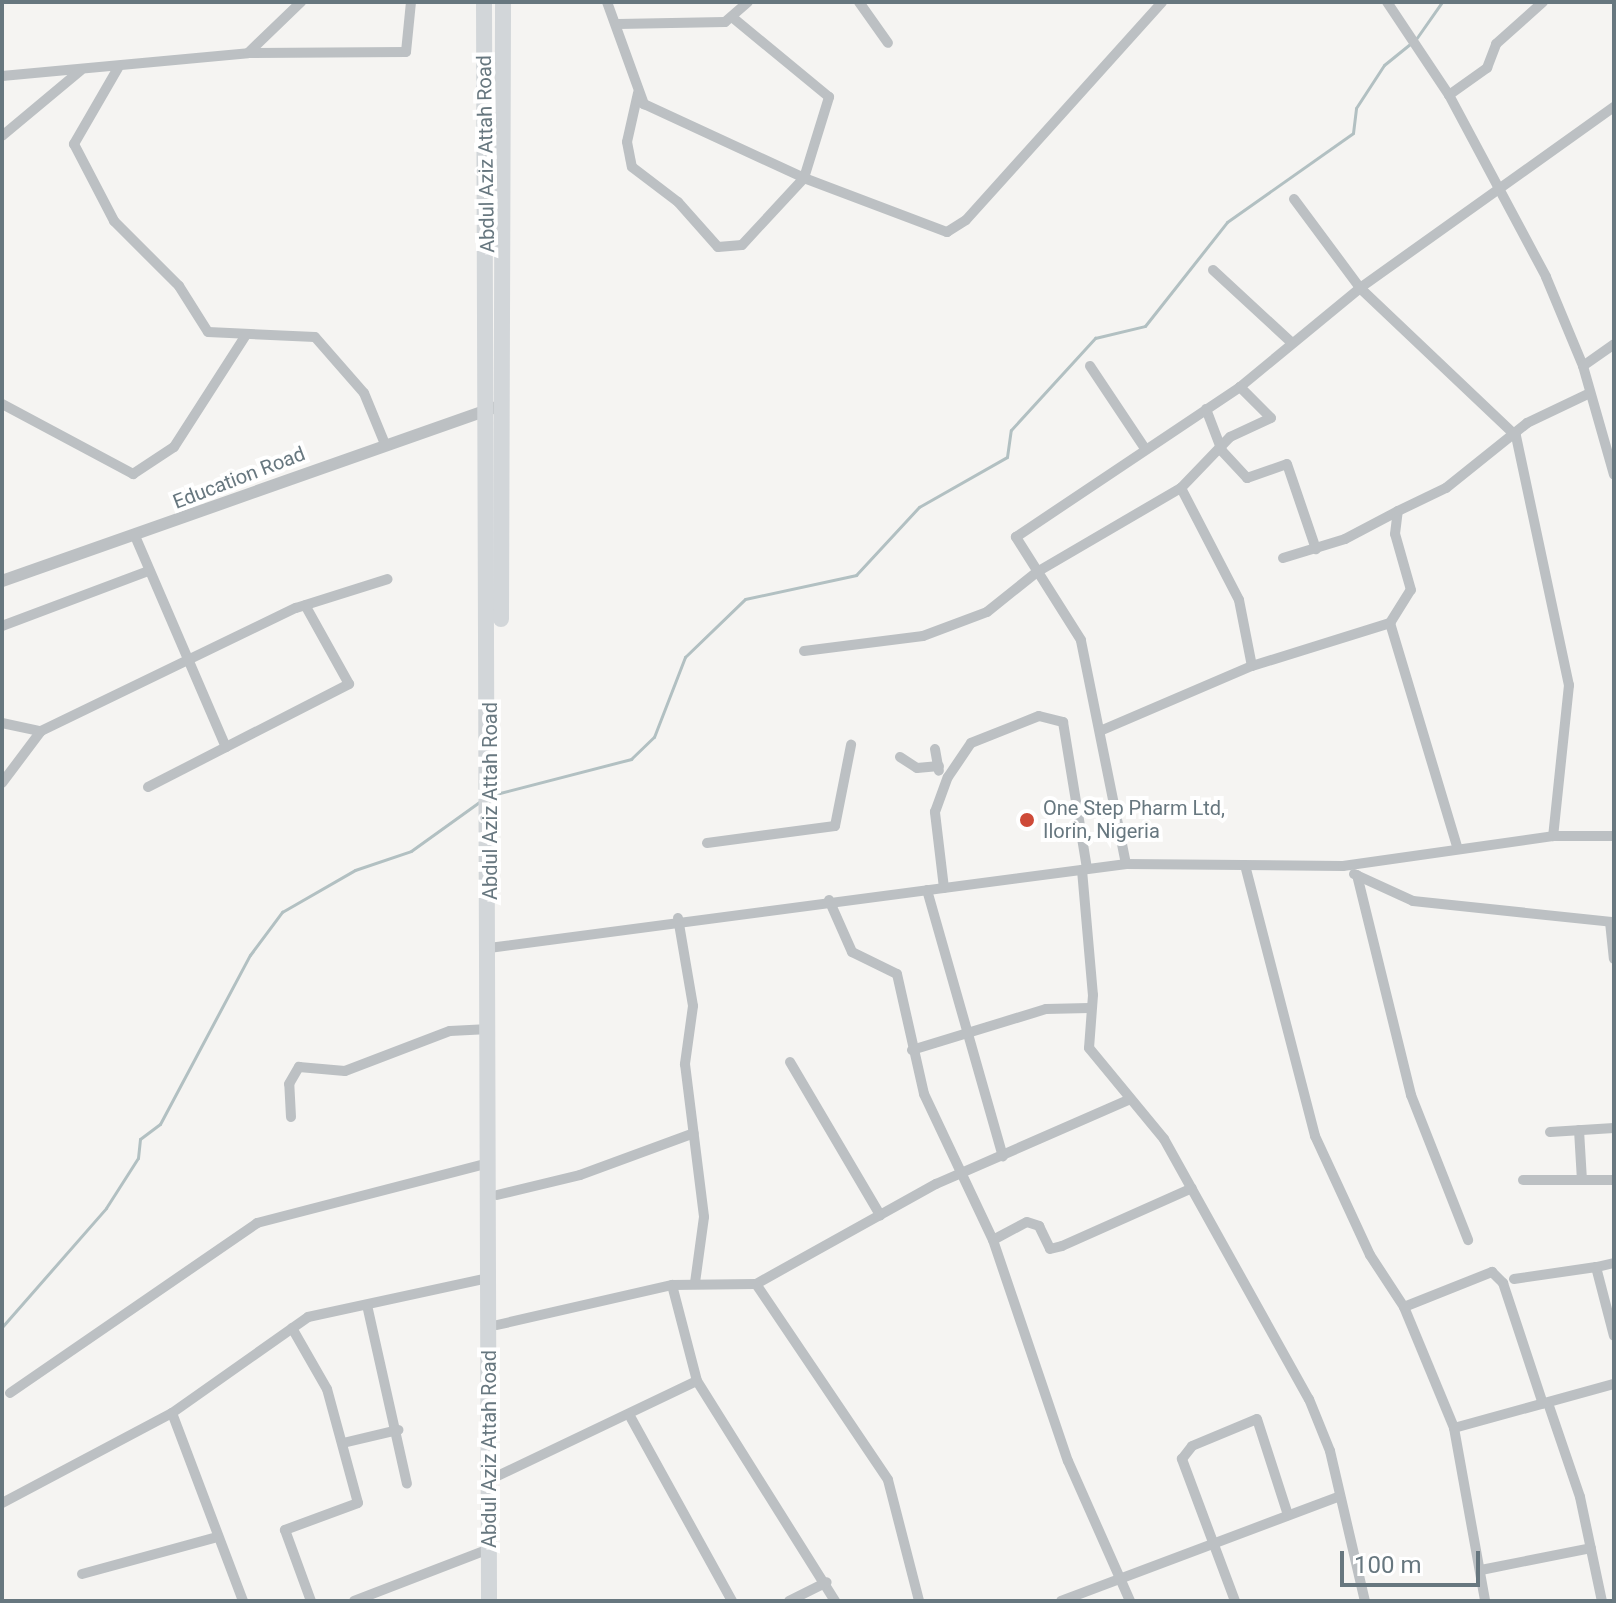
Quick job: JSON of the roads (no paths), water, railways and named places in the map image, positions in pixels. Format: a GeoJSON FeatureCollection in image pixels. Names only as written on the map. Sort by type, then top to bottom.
{"type":"FeatureCollection","features":[{"type":"Feature","properties":{"kind":"highway","name":"Abdul Aziz Attah Road"},"geometry":{"type":"LineString","coordinates":[[484,2],[496,408]]}},
{"type":"Feature","properties":{"kind":"highway","name":"Abdul Aziz Attah Road"},"geometry":{"type":"LineString","coordinates":[[498,1601],[489,1278],[489,1029],[495,793],[496,408],[503,2]]}},
{"type":"Feature","properties":{"kind":"highway","name":"Abdul Aziz Attah Road"},"geometry":{"type":"LineString","coordinates":[[489,1601],[497,1325],[492,948]]}},
{"type":"Feature","properties":{"kind":"street"},"geometry":{"type":"LineString","coordinates":[[248,53],[301,2]]}},
{"type":"Feature","properties":{"kind":"street"},"geometry":{"type":"LineString","coordinates":[[2,76],[118,68],[248,53],[406,52],[411,2]]}},
{"type":"Feature","properties":{"kind":"street"},"geometry":{"type":"LineString","coordinates":[[607,2],[618,24],[638,93],[627,142],[632,167],[678,202],[718,247],[742,245],[804,178],[828,93],[733,18]]}},
{"type":"Feature","properties":{"kind":"street"},"geometry":{"type":"LineString","coordinates":[[618,24],[689,26],[733,18],[748,2]]}},
{"type":"Feature","properties":{"kind":"street"},"geometry":{"type":"LineString","coordinates":[[859,2],[888,43]]}},
{"type":"Feature","properties":{"kind":"street"},"geometry":{"type":"LineString","coordinates":[[638,93],[664,118],[804,178],[947,232],[966,220],[1162,2]]}},
{"type":"Feature","properties":{"kind":"street"},"geometry":{"type":"LineString","coordinates":[[1387,2],[1449,95],[1583,366],[1588,394],[1614,475]]}},
{"type":"Feature","properties":{"kind":"street"},"geometry":{"type":"LineString","coordinates":[[1449,95],[1487,68],[1496,44],[1543,2]]}},
{"type":"Feature","properties":{"kind":"street"},"geometry":{"type":"LineString","coordinates":[[118,68],[74,144],[114,221],[179,286],[203,329],[246,335],[315,337],[364,393],[385,444]]}},
{"type":"Feature","properties":{"kind":"street"},"geometry":{"type":"LineString","coordinates":[[2,136],[80,71]]}},
{"type":"Feature","properties":{"kind":"street"},"geometry":{"type":"LineString","coordinates":[[1126,864],[1081,640],[1016,537],[1023,529],[1144,447],[1240,387],[1290,341],[1360,288],[1614,107]]}},
{"type":"Feature","properties":{"kind":"street"},"geometry":{"type":"LineString","coordinates":[[1294,199],[1360,288],[1516,436],[1549,583],[1551,625],[1569,685],[1553,836]]}},
{"type":"Feature","properties":{"kind":"street"},"geometry":{"type":"LineString","coordinates":[[1213,270],[1290,341]]}},
{"type":"Feature","properties":{"kind":"street"},"geometry":{"type":"LineString","coordinates":[[2,404],[133,474],[174,447],[246,335]]}},
{"type":"Feature","properties":{"kind":"street"},"geometry":{"type":"LineString","coordinates":[[1583,366],[1614,344]]}},
{"type":"Feature","properties":{"kind":"street"},"geometry":{"type":"LineString","coordinates":[[1090,366],[1144,447]]}},
{"type":"Feature","properties":{"kind":"street"},"geometry":{"type":"LineString","coordinates":[[804,651],[943,630],[995,607],[1037,572],[1181,488],[1222,451],[1230,437],[1271,418],[1240,387]]}},
{"type":"Feature","properties":{"kind":"street"},"geometry":{"type":"LineString","coordinates":[[1283,558],[1316,549],[1446,488],[1516,436],[1588,394]]}},
{"type":"Feature","properties":{"kind":"street","name":"Education Road"},"geometry":{"type":"LineString","coordinates":[[2,581],[135,536],[385,444],[496,408]]}},
{"type":"Feature","properties":{"kind":"street"},"geometry":{"type":"LineString","coordinates":[[1206,409],[1222,451],[1247,478],[1287,464],[1316,549]]}},
{"type":"Feature","properties":{"kind":"street"},"geometry":{"type":"LineString","coordinates":[[1181,488],[1239,600],[1252,666]]}},
{"type":"Feature","properties":{"kind":"street"},"geometry":{"type":"LineString","coordinates":[[1100,731],[1252,666],[1390,623],[1411,590],[1395,534],[1398,511]]}},
{"type":"Feature","properties":{"kind":"street"},"geometry":{"type":"LineString","coordinates":[[135,536],[184,657],[226,747]]}},
{"type":"Feature","properties":{"kind":"street"},"geometry":{"type":"LineString","coordinates":[[2,626],[148,571]]}},
{"type":"Feature","properties":{"kind":"street"},"geometry":{"type":"LineString","coordinates":[[2,783],[41,731],[184,657],[305,605],[388,579]]}},
{"type":"Feature","properties":{"kind":"street"},"geometry":{"type":"LineString","coordinates":[[148,787],[349,684],[305,605]]}},
{"type":"Feature","properties":{"kind":"street"},"geometry":{"type":"LineString","coordinates":[[1390,623],[1457,847]]}},
{"type":"Feature","properties":{"kind":"street"},"geometry":{"type":"LineString","coordinates":[[944,888],[935,812],[944,784],[971,743],[1054,714],[1063,722],[1085,869],[1089,1048],[1128,1100],[1164,1139],[1309,1399],[1365,1601]]}},
{"type":"Feature","properties":{"kind":"street"},"geometry":{"type":"LineString","coordinates":[[2,723],[41,731]]}},
{"type":"Feature","properties":{"kind":"street"},"geometry":{"type":"LineString","coordinates":[[707,843],[829,830],[840,820],[841,773],[851,763],[851,745]]}},
{"type":"Feature","properties":{"kind":"street"},"geometry":{"type":"LineString","coordinates":[[935,749],[944,784]]}},
{"type":"Feature","properties":{"kind":"street"},"geometry":{"type":"LineString","coordinates":[[900,757],[917,768],[939,766]]}},
{"type":"Feature","properties":{"kind":"street"},"geometry":{"type":"LineString","coordinates":[[492,948],[678,918],[1126,864],[1246,869],[1343,866],[1457,847],[1553,836],[1614,836]]}},
{"type":"Feature","properties":{"kind":"street"},"geometry":{"type":"LineString","coordinates":[[1343,866],[1413,901],[1612,922],[1614,959]]}},
{"type":"Feature","properties":{"kind":"street"},"geometry":{"type":"LineString","coordinates":[[1246,869],[1315,1136],[1370,1255],[1404,1307],[1454,1428],[1485,1601]]}},
{"type":"Feature","properties":{"kind":"street"},"geometry":{"type":"LineString","coordinates":[[1357,875],[1411,1095],[1468,1240]]}},
{"type":"Feature","properties":{"kind":"street"},"geometry":{"type":"LineString","coordinates":[[927,890],[1003,1156]]}},
{"type":"Feature","properties":{"kind":"street"},"geometry":{"type":"LineString","coordinates":[[829,900],[837,932],[852,952],[897,974],[924,1094],[964,1170],[993,1240],[1068,1461],[1130,1601]]}},
{"type":"Feature","properties":{"kind":"street"},"geometry":{"type":"LineString","coordinates":[[678,918],[693,1006],[685,1064],[704,1217],[695,1283]]}},
{"type":"Feature","properties":{"kind":"street"},"geometry":{"type":"LineString","coordinates":[[912,1050],[1046,1009],[1089,1008]]}},
{"type":"Feature","properties":{"kind":"street"},"geometry":{"type":"LineString","coordinates":[[291,1117],[289,1084],[299,1067],[345,1071],[450,1031],[489,1029]]}},
{"type":"Feature","properties":{"kind":"street"},"geometry":{"type":"LineString","coordinates":[[790,1062],[880,1215]]}},
{"type":"Feature","properties":{"kind":"street"},"geometry":{"type":"LineString","coordinates":[[497,1325],[672,1285],[756,1284],[964,1170],[1003,1156],[1128,1100]]}},
{"type":"Feature","properties":{"kind":"street"},"geometry":{"type":"LineString","coordinates":[[1550,1132],[1614,1128]]}},
{"type":"Feature","properties":{"kind":"street"},"geometry":{"type":"LineString","coordinates":[[1579,1130],[1582,1180]]}},
{"type":"Feature","properties":{"kind":"street"},"geometry":{"type":"LineString","coordinates":[[497,1195],[580,1175],[694,1133]]}},
{"type":"Feature","properties":{"kind":"street"},"geometry":{"type":"LineString","coordinates":[[10,1393],[257,1223],[489,1163]]}},
{"type":"Feature","properties":{"kind":"street"},"geometry":{"type":"LineString","coordinates":[[1523,1180],[1614,1180]]}},
{"type":"Feature","properties":{"kind":"street"},"geometry":{"type":"LineString","coordinates":[[993,1240],[1027,1222],[1039,1226],[1050,1249],[1062,1246],[1192,1188]]}},
{"type":"Feature","properties":{"kind":"street"},"geometry":{"type":"LineString","coordinates":[[1514,1279],[1614,1263]]}},
{"type":"Feature","properties":{"kind":"street"},"geometry":{"type":"LineString","coordinates":[[1596,1267],[1614,1336]]}},
{"type":"Feature","properties":{"kind":"street"},"geometry":{"type":"LineString","coordinates":[[1404,1307],[1492,1272],[1546,1404],[1591,1548],[1602,1601]]}},
{"type":"Feature","properties":{"kind":"street"},"geometry":{"type":"LineString","coordinates":[[2,1503],[172,1413],[292,1328],[328,1311],[489,1278]]}},
{"type":"Feature","properties":{"kind":"street"},"geometry":{"type":"LineString","coordinates":[[756,1284],[888,1480],[919,1601]]}},
{"type":"Feature","properties":{"kind":"street"},"geometry":{"type":"LineString","coordinates":[[672,1285],[697,1381],[827,1582],[835,1601]]}},
{"type":"Feature","properties":{"kind":"street"},"geometry":{"type":"LineString","coordinates":[[367,1305],[398,1430],[407,1484]]}},
{"type":"Feature","properties":{"kind":"street"},"geometry":{"type":"LineString","coordinates":[[292,1328],[327,1389],[358,1506],[285,1530],[311,1601]]}},
{"type":"Feature","properties":{"kind":"street"},"geometry":{"type":"LineString","coordinates":[[493,1479],[631,1418],[697,1381]]}},
{"type":"Feature","properties":{"kind":"street"},"geometry":{"type":"LineString","coordinates":[[1454,1428],[1614,1384]]}},
{"type":"Feature","properties":{"kind":"street"},"geometry":{"type":"LineString","coordinates":[[172,1413],[214,1538],[243,1601]]}},
{"type":"Feature","properties":{"kind":"street"},"geometry":{"type":"LineString","coordinates":[[1235,1601],[1209,1543],[1182,1459],[1192,1446],[1249,1417],[1262,1426],[1288,1515]]}},
{"type":"Feature","properties":{"kind":"street"},"geometry":{"type":"LineString","coordinates":[[631,1418],[732,1601]]}},
{"type":"Feature","properties":{"kind":"street"},"geometry":{"type":"LineString","coordinates":[[343,1443],[398,1430]]}},
{"type":"Feature","properties":{"kind":"street"},"geometry":{"type":"LineString","coordinates":[[1061,1601],[1338,1497]]}},
{"type":"Feature","properties":{"kind":"street"},"geometry":{"type":"LineString","coordinates":[[82,1574],[214,1538]]}},
{"type":"Feature","properties":{"kind":"street"},"geometry":{"type":"LineString","coordinates":[[1481,1570],[1591,1548]]}},
{"type":"Feature","properties":{"kind":"street"},"geometry":{"type":"LineString","coordinates":[[354,1601],[489,1549]]}},
{"type":"Feature","properties":{"kind":"street"},"geometry":{"type":"LineString","coordinates":[[789,1601],[827,1582]]}},
{"type":"Feature","properties":{"kind":"waterway"},"geometry":{"type":"LineString","coordinates":[[1416,39],[1442,2]]}},
{"type":"Feature","properties":{"kind":"waterway"},"geometry":{"type":"LineString","coordinates":[[492,795],[631,759],[654,737],[685,657],[745,599],[856,575],[919,507],[1007,457],[1011,430],[1095,338],[1145,326],[1227,222],[1353,133],[1356,108],[1384,65],[1410,44]]}},
{"type":"Feature","properties":{"kind":"waterway"},"geometry":{"type":"LineString","coordinates":[[2,1327],[106,1208],[138,1158],[140,1139],[160,1124],[250,955],[282,912],[355,870],[411,851],[482,800]]}},
{"type":"Feature","properties":{"kind":"place","name":"One Step Pharm Ltd, Ilorin, Nigeria"},"geometry":{"type":"Point","coordinates":[1027,820]}}]}
